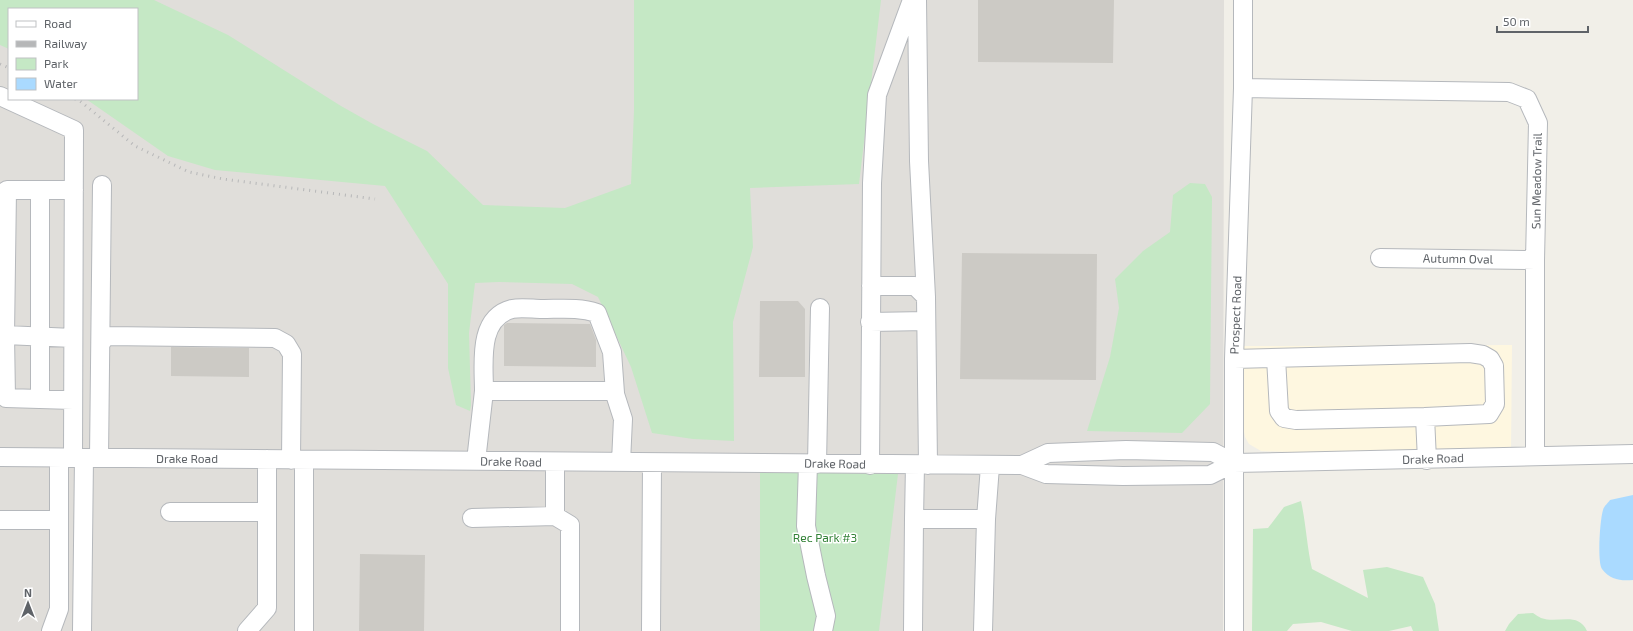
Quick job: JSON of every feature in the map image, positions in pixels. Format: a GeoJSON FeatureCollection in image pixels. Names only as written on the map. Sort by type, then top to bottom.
{"type":"FeatureCollection","features":[{"type":"Feature","properties":{"kind":"street"},"geometry":{"type":"LineString","coordinates":[[870,465],[872,183],[877,95],[912,0]]}},
{"type":"Feature","properties":{"kind":"street"},"geometry":{"type":"LineString","coordinates":[[913,631],[914,519],[922,465],[926,321],[919,161],[917,0]]}},
{"type":"Feature","properties":{"kind":"street","name":"Prospect Road"},"geometry":{"type":"LineString","coordinates":[[1234,631],[1234,359],[1243,88],[1243,0]]}},
{"type":"Feature","properties":{"kind":"street","name":"Sun Meadow Trail"},"geometry":{"type":"LineString","coordinates":[[1243,88],[1509,92],[1527,100],[1538,123],[1535,260],[1535,455]]}},
{"type":"Feature","properties":{"kind":"street"},"geometry":{"type":"LineString","coordinates":[[9,100],[74,130],[73,400],[79,458],[82,631]]}},
{"type":"Feature","properties":{"kind":"street"},"geometry":{"type":"LineString","coordinates":[[51,631],[59,609],[59,520],[79,458],[101,343],[102,185]]}},
{"type":"Feature","properties":{"kind":"street"},"geometry":{"type":"LineString","coordinates":[[73,400],[6,398],[5,335],[7,190],[74,190]]}},
{"type":"Feature","properties":{"kind":"street"},"geometry":{"type":"LineString","coordinates":[[40,190],[40,399]]}},
{"type":"Feature","properties":{"kind":"street","name":"Autumn Oval"},"geometry":{"type":"LineString","coordinates":[[1380,258],[1535,260]]}},
{"type":"Feature","properties":{"kind":"street"},"geometry":{"type":"LineString","coordinates":[[871,286],[915,286],[926,297]]}},
{"type":"Feature","properties":{"kind":"street"},"geometry":{"type":"LineString","coordinates":[[820,308],[813,464],[806,526],[826,616],[823,631]]}},
{"type":"Feature","properties":{"kind":"street"},"geometry":{"type":"LineString","coordinates":[[476,461],[484,391],[484,346],[487,334],[493,321],[498,315],[513,309],[583,309],[597,313],[612,352],[615,393],[623,419],[621,462]]}},
{"type":"Feature","properties":{"kind":"street"},"geometry":{"type":"LineString","coordinates":[[870,322],[926,321]]}},
{"type":"Feature","properties":{"kind":"street"},"geometry":{"type":"LineString","coordinates":[[5,335],[73,338]]}},
{"type":"Feature","properties":{"kind":"street"},"geometry":{"type":"LineString","coordinates":[[101,343],[106,336],[275,338],[286,344],[292,354],[298,460],[304,631]]}},
{"type":"Feature","properties":{"kind":"street"},"geometry":{"type":"LineString","coordinates":[[1234,359],[1470,353],[1483,355],[1490,359],[1494,366],[1495,404],[1489,414],[1296,420],[1284,418],[1279,411],[1276,358]]}},
{"type":"Feature","properties":{"kind":"street"},"geometry":{"type":"LineString","coordinates":[[484,391],[614,391],[615,393]]}},
{"type":"Feature","properties":{"kind":"street"},"geometry":{"type":"LineString","coordinates":[[1426,417],[1427,460]]}},
{"type":"Feature","properties":{"kind":"street","name":"Drake Road"},"geometry":{"type":"LineString","coordinates":[[1022,465],[1048,453],[1126,450],[1213,452],[1234,463]]}},
{"type":"Feature","properties":{"kind":"street","name":"Drake Road"},"geometry":{"type":"LineString","coordinates":[[0,457],[990,466],[1022,465],[1046,474],[1210,475],[1234,463],[1427,460],[1535,455],[1633,454]]}},
{"type":"Feature","properties":{"kind":"street"},"geometry":{"type":"LineString","coordinates":[[247,631],[267,608],[267,459]]}},
{"type":"Feature","properties":{"kind":"street"},"geometry":{"type":"LineString","coordinates":[[555,462],[556,516]]}},
{"type":"Feature","properties":{"kind":"street"},"geometry":{"type":"LineString","coordinates":[[651,631],[652,463]]}},
{"type":"Feature","properties":{"kind":"street"},"geometry":{"type":"LineString","coordinates":[[982,631],[986,519],[990,466]]}},
{"type":"Feature","properties":{"kind":"street"},"geometry":{"type":"LineString","coordinates":[[170,512],[267,512]]}},
{"type":"Feature","properties":{"kind":"street"},"geometry":{"type":"LineString","coordinates":[[472,518],[556,516],[570,525],[570,631]]}},
{"type":"Feature","properties":{"kind":"street"},"geometry":{"type":"LineString","coordinates":[[914,519],[986,519]]}},
{"type":"Feature","properties":{"kind":"street"},"geometry":{"type":"LineString","coordinates":[[0,520],[59,520]]}},
{"type":"Feature","properties":{"kind":"shaded area"},"geometry":{"type":"Polygon","coordinates":[[[0,0],[1224,0],[1223,631],[0,631],[0,0]]]}},
{"type":"Feature","properties":{"kind":"shaded area"},"geometry":{"type":"Polygon","coordinates":[[[1512,345],[1511,451],[1313,453],[1261,451],[1249,444],[1245,437],[1241,416],[1244,346],[1512,345]]]}},
{"type":"Feature","properties":{"kind":"green space"},"geometry":{"type":"Polygon","coordinates":[[[0,0],[154,0],[228,35],[341,106],[427,151],[483,205],[565,208],[631,184],[634,110],[634,0],[881,0],[859,184],[750,188],[753,247],[733,322],[734,441],[693,439],[652,433],[631,367],[598,297],[572,284],[499,282],[475,283],[469,333],[470,411],[456,405],[448,368],[448,284],[385,186],[215,170],[168,156],[87,100],[138,100],[138,8],[8,8],[8,49],[0,45],[0,0]]]}},
{"type":"Feature","properties":{"kind":"green space"},"geometry":{"type":"Polygon","coordinates":[[[1190,183],[1205,184],[1212,197],[1210,404],[1182,433],[1087,431],[1110,357],[1119,308],[1115,279],[1143,251],[1170,232],[1173,195],[1190,183]]]}},
{"type":"Feature","properties":{"kind":"green space","name":"Rec Park #3"},"geometry":{"type":"Polygon","coordinates":[[[760,472],[898,474],[879,631],[760,631],[760,472]]]}},
{"type":"Feature","properties":{"kind":"green space"},"geometry":{"type":"Polygon","coordinates":[[[1301,501],[1312,569],[1368,598],[1363,570],[1387,567],[1423,577],[1435,604],[1439,631],[1413,631],[1411,626],[1389,631],[1352,631],[1321,622],[1293,624],[1287,631],[1252,631],[1253,529],[1268,528],[1284,507],[1301,501]]]}},
{"type":"Feature","properties":{"kind":"green space"},"geometry":{"type":"Polygon","coordinates":[[[1533,613],[1541,618],[1578,621],[1587,631],[1505,631],[1518,614],[1533,613]]]}},
{"type":"Feature","properties":{"kind":"water"},"geometry":{"type":"Polygon","coordinates":[[[1633,495],[1633,580],[1620,580],[1612,578],[1605,573],[1600,565],[1600,531],[1602,515],[1604,507],[1610,500],[1633,495]]]}},
{"type":"Feature","properties":{"kind":"building"},"geometry":{"type":"Polygon","coordinates":[[[978,0],[1114,0],[1113,63],[978,62],[978,0]]]}},
{"type":"Feature","properties":{"kind":"building"},"geometry":{"type":"Polygon","coordinates":[[[962,253],[1097,254],[1096,380],[960,379],[962,253]]]}},
{"type":"Feature","properties":{"kind":"building"},"geometry":{"type":"Polygon","coordinates":[[[760,301],[798,301],[805,309],[805,377],[759,377],[760,301]]]}},
{"type":"Feature","properties":{"kind":"building"},"geometry":{"type":"Polygon","coordinates":[[[507,323],[590,324],[596,340],[596,367],[504,366],[504,325],[507,323]]]}},
{"type":"Feature","properties":{"kind":"building"},"geometry":{"type":"Polygon","coordinates":[[[171,347],[249,348],[249,377],[171,376],[171,347]]]}},
{"type":"Feature","properties":{"kind":"building"},"geometry":{"type":"Polygon","coordinates":[[[360,554],[425,555],[424,631],[359,631],[360,554]]]}},
{"type":"Feature","properties":{"kind":"railway"},"geometry":{"type":"LineString","coordinates":[[0,64],[8,68]]}},
{"type":"Feature","properties":{"kind":"railway"},"geometry":{"type":"LineString","coordinates":[[78,100],[135,146],[189,172],[223,179],[375,199]]}}]}
